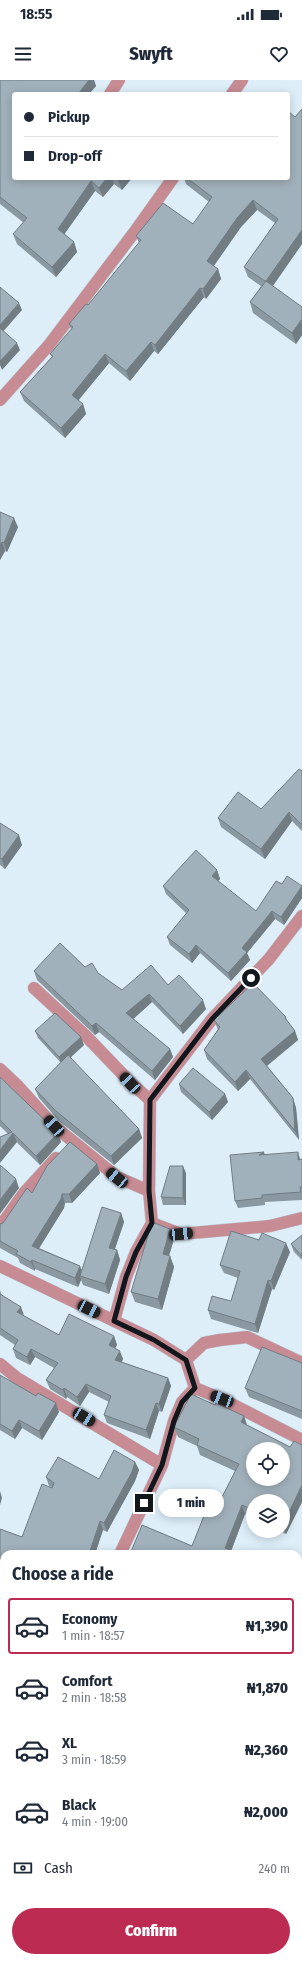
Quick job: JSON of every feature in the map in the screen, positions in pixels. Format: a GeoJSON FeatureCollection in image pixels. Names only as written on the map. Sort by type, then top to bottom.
{"type":"FeatureCollection","features":[{"type":"Feature","properties":{"kind":"street"},"geometry":{"type":"LineString","coordinates":[[111,92],[119,80]]}},
{"type":"Feature","properties":{"kind":"street"},"geometry":{"type":"LineString","coordinates":[[233,92],[242,80]]}},
{"type":"Feature","properties":{"kind":"street"},"geometry":{"type":"LineString","coordinates":[[1,398],[49,345],[136,230],[172,180]]}},
{"type":"Feature","properties":{"kind":"street"},"geometry":{"type":"LineString","coordinates":[[114,1321],[126,1277],[136,1252],[152,1223],[149,1191],[150,1100],[212,1019],[269,959],[301,920]]}},
{"type":"Feature","properties":{"kind":"street"},"geometry":{"type":"LineString","coordinates":[[34,988],[86,1036],[130,1083],[150,1100]]}},
{"type":"Feature","properties":{"kind":"street"},"geometry":{"type":"LineString","coordinates":[[0,1069],[17,1085],[54,1126],[73,1140],[117,1178],[149,1191]]}},
{"type":"Feature","properties":{"kind":"street"},"geometry":{"type":"LineString","coordinates":[[0,1226],[24,1193],[73,1140]]}},
{"type":"Feature","properties":{"kind":"street"},"geometry":{"type":"LineString","coordinates":[[152,1223],[181,1234],[270,1226],[302,1218]]}},
{"type":"Feature","properties":{"kind":"street"},"geometry":{"type":"LineString","coordinates":[[0,1266],[154,1340],[186,1360],[195,1388]]}},
{"type":"Feature","properties":{"kind":"street"},"geometry":{"type":"LineString","coordinates":[[186,1360],[204,1343],[247,1337],[302,1363]]}},
{"type":"Feature","properties":{"kind":"street"},"geometry":{"type":"LineString","coordinates":[[0,1364],[17,1378],[162,1465]]}},
{"type":"Feature","properties":{"kind":"street"},"geometry":{"type":"LineString","coordinates":[[195,1388],[222,1399],[302,1440]]}},
{"type":"Feature","properties":{"kind":"street"},"geometry":{"type":"LineString","coordinates":[[122,1550],[162,1465],[174,1421],[182,1402],[195,1388]]}},
{"type":"Feature","properties":{"kind":"building"},"geometry":{"type":"Polygon","coordinates":[[[0,80],[89,80],[80,92],[12,92],[12,180],[105,180],[99,188],[91,181],[58,229],[74,242],[52,267],[13,234],[27,218],[0,197],[0,80]]]}},
{"type":"Feature","properties":{"kind":"building"},"geometry":{"type":"Polygon","coordinates":[[[302,109],[302,230],[266,281],[244,267],[278,219],[253,200],[237,218],[207,261],[218,269],[203,289],[200,288],[155,345],[151,342],[126,371],[105,354],[72,395],[83,404],[61,428],[20,392],[53,356],[50,354],[73,327],[69,324],[86,304],[88,305],[141,240],[136,236],[163,203],[193,224],[212,197],[190,180],[290,180],[290,113],[295,117],[302,109]]]}},
{"type":"Feature","properties":{"kind":"building"},"geometry":{"type":"Polygon","coordinates":[[[266,281],[302,307],[302,319],[292,333],[250,302],[266,281]]]}},
{"type":"Feature","properties":{"kind":"building"},"geometry":{"type":"Polygon","coordinates":[[[0,287],[19,303],[0,325],[0,287]]]}},
{"type":"Feature","properties":{"kind":"building"},"geometry":{"type":"Polygon","coordinates":[[[0,328],[17,343],[0,361],[0,328]]]}},
{"type":"Feature","properties":{"kind":"building"},"geometry":{"type":"Polygon","coordinates":[[[0,512],[14,518],[4,543],[2,542],[0,545],[0,512]]]}},
{"type":"Feature","properties":{"kind":"building"},"geometry":{"type":"Polygon","coordinates":[[[299,769],[302,771],[302,825],[289,812],[261,849],[218,818],[238,792],[261,809],[299,769]]]}},
{"type":"Feature","properties":{"kind":"building"},"geometry":{"type":"Polygon","coordinates":[[[0,823],[19,835],[2,859],[0,858],[0,823]]]}},
{"type":"Feature","properties":{"kind":"building"},"geometry":{"type":"Polygon","coordinates":[[[196,850],[217,870],[212,876],[256,911],[276,881],[282,884],[287,876],[302,886],[281,917],[272,911],[242,948],[247,952],[228,973],[196,945],[189,954],[167,937],[189,910],[163,886],[196,850]]]}},
{"type":"Feature","properties":{"kind":"building"},"geometry":{"type":"Polygon","coordinates":[[[60,943],[85,967],[92,963],[98,973],[122,990],[151,965],[168,985],[179,975],[203,1000],[180,1026],[149,994],[126,1013],[170,1049],[152,1071],[96,1023],[92,1026],[34,971],[60,943]]]}},
{"type":"Feature","properties":{"kind":"building"},"geometry":{"type":"Polygon","coordinates":[[[253,983],[286,1017],[285,1018],[295,1031],[261,1059],[293,1098],[295,1131],[246,1070],[235,1082],[204,1050],[220,1027],[214,1020],[253,983]]]}},
{"type":"Feature","properties":{"kind":"building"},"geometry":{"type":"Polygon","coordinates":[[[55,1013],[81,1037],[59,1057],[35,1031],[55,1013]]]}},
{"type":"Feature","properties":{"kind":"building"},"geometry":{"type":"Polygon","coordinates":[[[68,1055],[139,1129],[111,1156],[56,1111],[35,1089],[68,1055]]]}},
{"type":"Feature","properties":{"kind":"building"},"geometry":{"type":"Polygon","coordinates":[[[193,1068],[225,1094],[209,1112],[179,1084],[193,1068]]]}},
{"type":"Feature","properties":{"kind":"building"},"geometry":{"type":"Polygon","coordinates":[[[0,1077],[58,1133],[36,1156],[13,1133],[0,1150],[0,1137],[12,1132],[0,1120],[0,1077]]]}},
{"type":"Feature","properties":{"kind":"building"},"geometry":{"type":"Polygon","coordinates":[[[70,1142],[97,1164],[69,1194],[62,1194],[61,1199],[32,1246],[80,1266],[75,1278],[32,1260],[31,1262],[16,1254],[18,1251],[0,1241],[0,1224],[3,1223],[27,1188],[32,1193],[47,1166],[70,1142]]]}},
{"type":"Feature","properties":{"kind":"building"},"geometry":{"type":"Polygon","coordinates":[[[264,1152],[259,1155],[298,1152],[298,1160],[302,1159],[301,1192],[262,1195],[262,1198],[235,1201],[230,1155],[264,1152]]]}},
{"type":"Feature","properties":{"kind":"building"},"geometry":{"type":"Polygon","coordinates":[[[0,1165],[16,1179],[0,1200],[0,1165]]]}},
{"type":"Feature","properties":{"kind":"building"},"geometry":{"type":"Polygon","coordinates":[[[170,1166],[183,1166],[183,1198],[161,1197],[170,1166]]]}},
{"type":"Feature","properties":{"kind":"building"},"geometry":{"type":"Polygon","coordinates":[[[102,1207],[121,1213],[109,1248],[117,1250],[105,1284],[80,1276],[102,1207]]]}},
{"type":"Feature","properties":{"kind":"building"},"geometry":{"type":"Polygon","coordinates":[[[152,1222],[170,1229],[163,1254],[170,1256],[158,1299],[131,1292],[152,1222]]]}},
{"type":"Feature","properties":{"kind":"building"},"geometry":{"type":"Polygon","coordinates":[[[231,1231],[259,1240],[262,1233],[286,1243],[271,1281],[268,1280],[255,1324],[208,1310],[212,1296],[231,1301],[240,1271],[220,1265],[231,1231]]]}},
{"type":"Feature","properties":{"kind":"building"},"geometry":{"type":"Polygon","coordinates":[[[302,1235],[302,1256],[291,1244],[302,1235]]]}},
{"type":"Feature","properties":{"kind":"building"},"geometry":{"type":"Polygon","coordinates":[[[0,1294],[21,1307],[17,1312],[59,1335],[69,1314],[114,1336],[109,1345],[120,1351],[115,1360],[168,1378],[159,1404],[156,1403],[146,1430],[104,1415],[111,1396],[86,1384],[77,1397],[64,1388],[63,1390],[46,1380],[58,1363],[31,1349],[27,1357],[13,1349],[18,1340],[0,1328],[0,1294]]]}},
{"type":"Feature","properties":{"kind":"building"},"geometry":{"type":"Polygon","coordinates":[[[262,1347],[302,1363],[302,1411],[245,1388],[262,1347]]]}},
{"type":"Feature","properties":{"kind":"building"},"geometry":{"type":"Polygon","coordinates":[[[0,1375],[36,1396],[38,1393],[56,1403],[39,1431],[19,1420],[12,1431],[0,1424],[0,1375]]]}},
{"type":"Feature","properties":{"kind":"building"},"geometry":{"type":"Polygon","coordinates":[[[191,1394],[215,1405],[216,1403],[244,1416],[241,1422],[280,1442],[246,1442],[246,1486],[290,1486],[290,1447],[294,1441],[302,1445],[302,1485],[290,1510],[290,1494],[246,1494],[246,1507],[242,1505],[225,1548],[230,1550],[132,1550],[142,1525],[192,1546],[213,1493],[222,1497],[239,1464],[197,1445],[199,1439],[174,1427],[191,1394]]]}},
{"type":"Feature","properties":{"kind":"building"},"geometry":{"type":"Polygon","coordinates":[[[114,1450],[135,1462],[132,1472],[104,1523],[100,1521],[90,1550],[0,1550],[0,1529],[22,1537],[42,1484],[52,1488],[54,1483],[46,1477],[58,1457],[99,1479],[114,1450]]]}},
{"type":"Feature","properties":{"kind":"route"},"geometry":{"type":"LineString","coordinates":[[144,1503],[162,1465],[174,1421],[182,1402],[195,1388],[186,1360],[154,1340],[114,1321],[126,1277],[136,1252],[152,1223],[149,1191],[150,1100],[212,1019],[251,978]]}}]}
